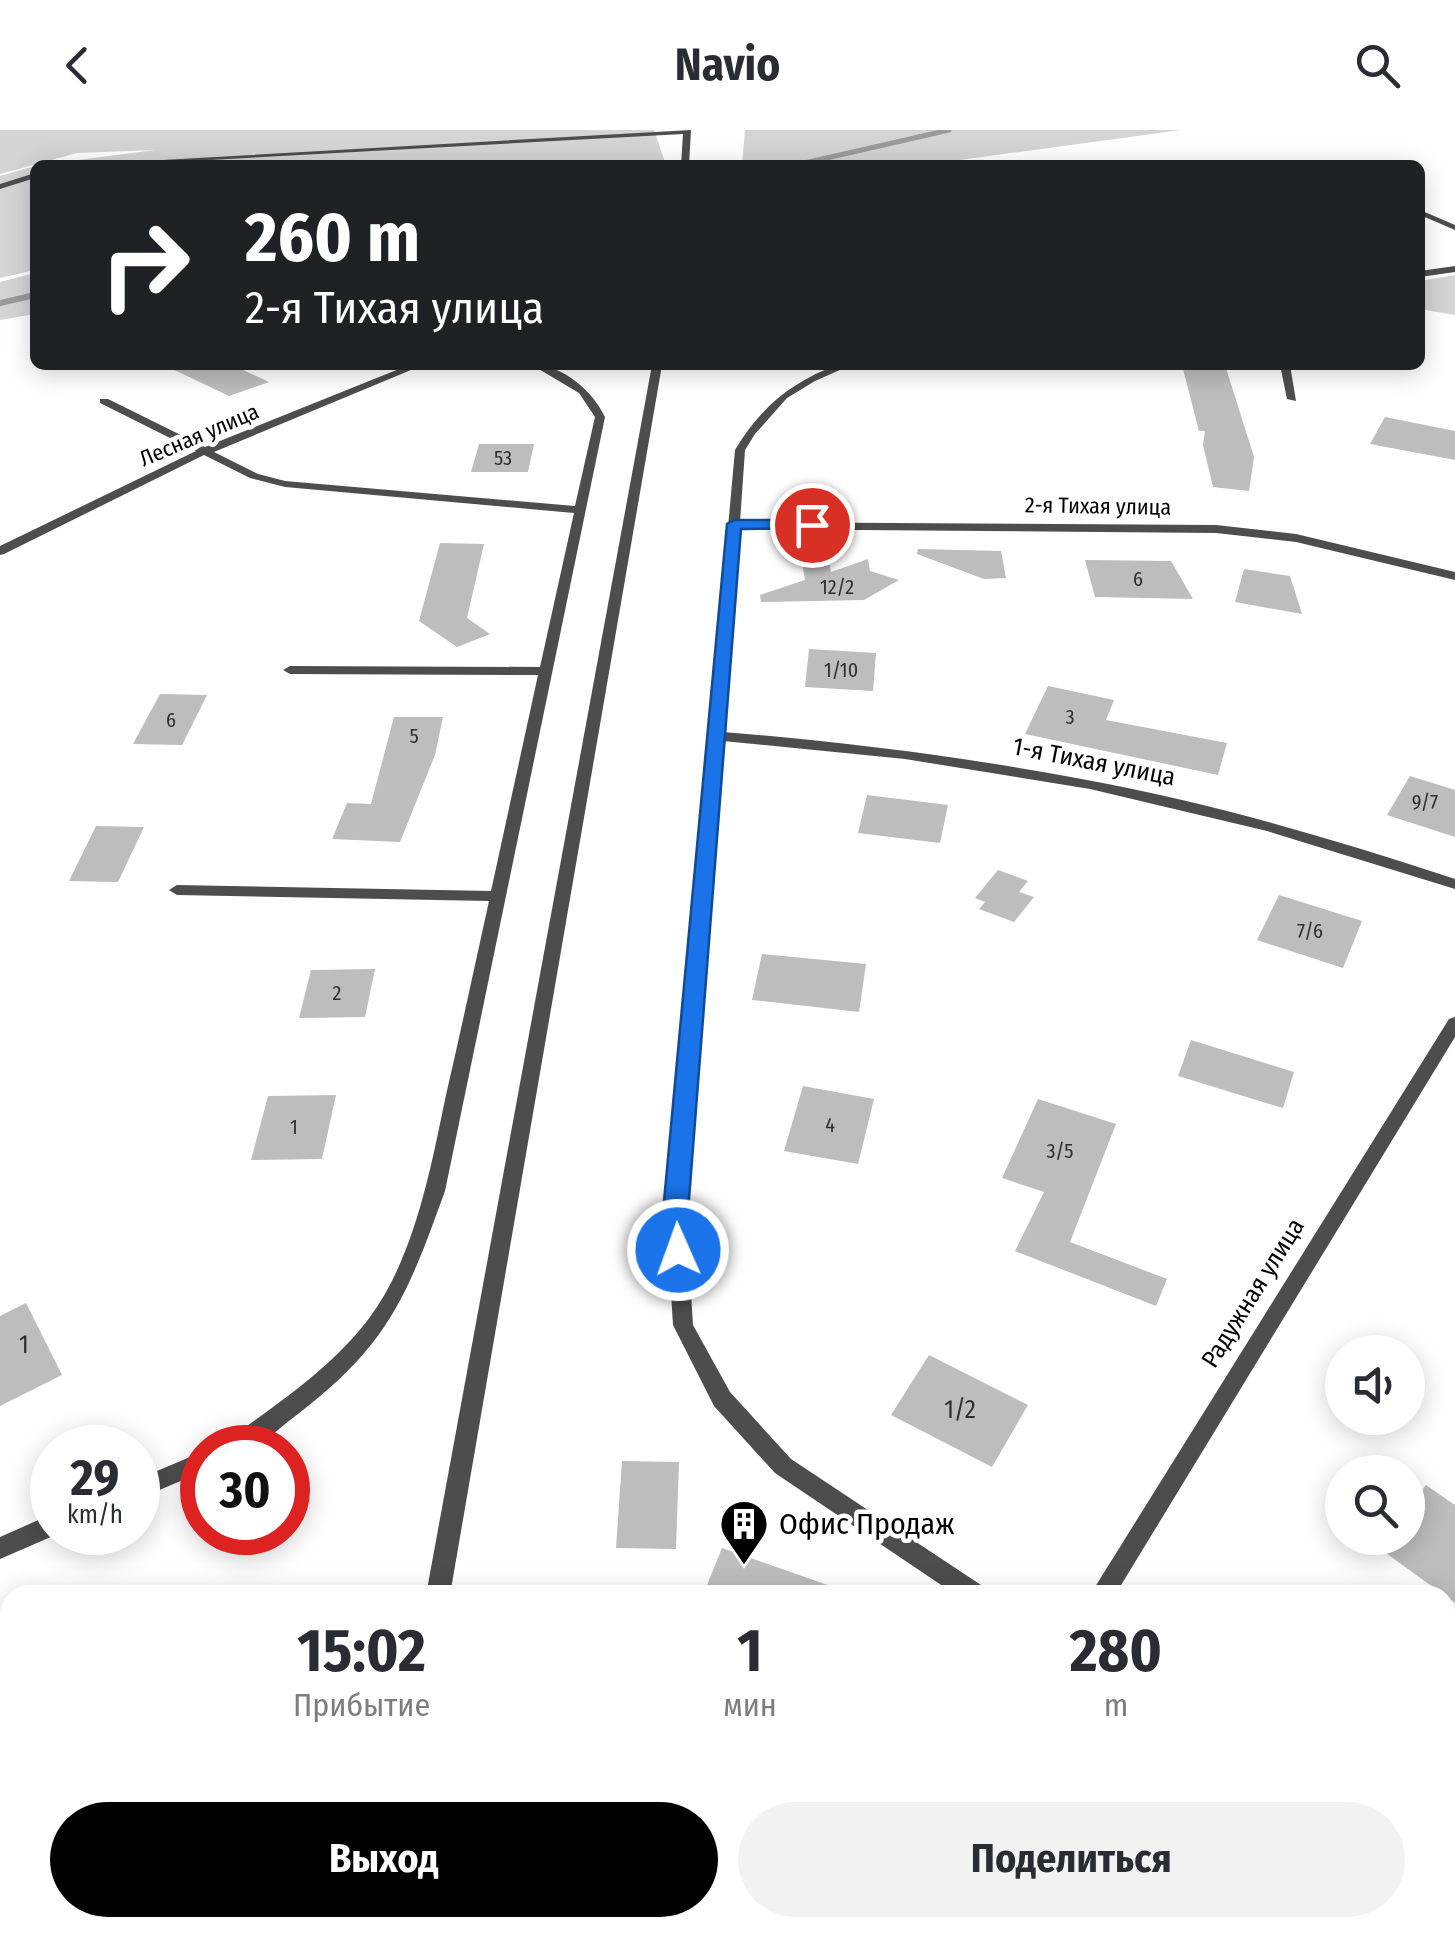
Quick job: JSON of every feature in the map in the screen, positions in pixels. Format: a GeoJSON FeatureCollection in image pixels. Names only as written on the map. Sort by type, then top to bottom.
{"type":"FeatureCollection","features":[{"type":"Feature","properties":{"kind":"street"},"geometry":{"type":"LineString","coordinates":[[167,160],[687,131],[684,160]]}},
{"type":"Feature","properties":{"kind":"street"},"geometry":{"type":"LineString","coordinates":[[0,188],[30,177]]}},
{"type":"Feature","properties":{"kind":"street"},"geometry":{"type":"LineString","coordinates":[[1425,214],[1455,228]]}},
{"type":"Feature","properties":{"kind":"street"},"geometry":{"type":"LineString","coordinates":[[1425,273],[1455,269]]}},
{"type":"Feature","properties":{"kind":"street","name":"Лесная улица"},"geometry":{"type":"LineString","coordinates":[[0,551],[203,452],[406,370]]}},
{"type":"Feature","properties":{"kind":"street"},"geometry":{"type":"LineString","coordinates":[[265,1425],[324,1381],[380,1320],[412,1255],[434,1191],[600,417],[593,399],[581,388],[547,370]]}},
{"type":"Feature","properties":{"kind":"street"},"geometry":{"type":"LineString","coordinates":[[440,1585],[656,370]]}},
{"type":"Feature","properties":{"kind":"street"},"geometry":{"type":"LineString","coordinates":[[835,370],[780,394],[757,418],[740,450],[676,1212],[683,1326],[722,1398],[783,1466],[961,1585]]}},
{"type":"Feature","properties":{"kind":"street"},"geometry":{"type":"LineString","coordinates":[[1286,370],[1292,399]]}},
{"type":"Feature","properties":{"kind":"street"},"geometry":{"type":"LineString","coordinates":[[104,402],[254,476],[285,484],[578,510]]}},
{"type":"Feature","properties":{"kind":"street","name":"2-я Тихая улица"},"geometry":{"type":"LineString","coordinates":[[734,524],[1216,529],[1296,538],[1455,576]]}},
{"type":"Feature","properties":{"kind":"street"},"geometry":{"type":"LineString","coordinates":[[290,670],[546,671]]}},
{"type":"Feature","properties":{"kind":"street","name":"1-я Тихая улица"},"geometry":{"type":"LineString","coordinates":[[715,736],[916,752],[1050,774],[1194,805],[1371,855],[1455,884]]}},
{"type":"Feature","properties":{"kind":"street"},"geometry":{"type":"LineString","coordinates":[[177,890],[498,896]]}},
{"type":"Feature","properties":{"kind":"street","name":"Радужная улица"},"geometry":{"type":"LineString","coordinates":[[1108,1585],[1455,1023]]}},
{"type":"Feature","properties":{"kind":"street"},"geometry":{"type":"LineString","coordinates":[[0,1548],[30,1535]]}},
{"type":"Feature","properties":{"kind":"shaded area"},"geometry":{"type":"Polygon","coordinates":[[[0,130],[654,130],[664,160],[78,160],[155,150],[77,153],[51,160],[30,160],[30,166],[0,174],[0,130]]]}},
{"type":"Feature","properties":{"kind":"shaded area"},"geometry":{"type":"Polygon","coordinates":[[[745,130],[1181,130],[960,160],[742,160],[745,130]]]}},
{"type":"Feature","properties":{"kind":"shaded area"},"geometry":{"type":"Polygon","coordinates":[[[30,167],[30,271],[0,278],[0,176],[30,167]]]}},
{"type":"Feature","properties":{"kind":"shaded area"},"geometry":{"type":"Polygon","coordinates":[[[30,274],[30,315],[0,320],[0,282],[30,274]]]}},
{"type":"Feature","properties":{"kind":"shaded area"},"geometry":{"type":"Polygon","coordinates":[[[1455,275],[1455,315],[1425,310],[1425,280],[1455,275]]]}},
{"type":"Feature","properties":{"kind":"building"},"geometry":{"type":"Polygon","coordinates":[[[174,370],[243,370],[269,382],[229,396],[174,370]]]}},
{"type":"Feature","properties":{"kind":"building"},"geometry":{"type":"Polygon","coordinates":[[[1183,370],[1227,370],[1254,457],[1249,491],[1213,487],[1203,445],[1205,431],[1199,431],[1183,370]]]}},
{"type":"Feature","properties":{"kind":"building"},"geometry":{"type":"Polygon","coordinates":[[[1385,417],[1455,431],[1455,460],[1370,444],[1385,417]]]}},
{"type":"Feature","properties":{"kind":"building"},"geometry":{"type":"Polygon","coordinates":[[[479,444],[534,444],[528,472],[471,472],[479,444]]]}},
{"type":"Feature","properties":{"kind":"building"},"geometry":{"type":"Polygon","coordinates":[[[797,533],[823,533],[831,572],[868,559],[870,571],[899,580],[864,600],[761,602],[760,595],[805,580],[797,533]]]}},
{"type":"Feature","properties":{"kind":"building"},"geometry":{"type":"Polygon","coordinates":[[[440,543],[484,544],[467,618],[490,634],[457,647],[419,621],[440,543]]]}},
{"type":"Feature","properties":{"kind":"building"},"geometry":{"type":"Polygon","coordinates":[[[918,549],[1001,551],[1006,578],[984,579],[917,554],[918,549]]]}},
{"type":"Feature","properties":{"kind":"building"},"geometry":{"type":"Polygon","coordinates":[[[1085,560],[1171,561],[1193,599],[1095,597],[1085,560]]]}},
{"type":"Feature","properties":{"kind":"building"},"geometry":{"type":"Polygon","coordinates":[[[1244,569],[1290,576],[1302,614],[1235,602],[1244,569]]]}},
{"type":"Feature","properties":{"kind":"building"},"geometry":{"type":"Polygon","coordinates":[[[809,649],[876,653],[873,691],[805,687],[809,649]]]}},
{"type":"Feature","properties":{"kind":"building"},"geometry":{"type":"Polygon","coordinates":[[[1048,686],[1114,700],[1106,720],[1227,743],[1218,775],[1025,734],[1048,686]]]}},
{"type":"Feature","properties":{"kind":"building"},"geometry":{"type":"Polygon","coordinates":[[[160,694],[207,695],[182,745],[133,744],[160,694]]]}},
{"type":"Feature","properties":{"kind":"building"},"geometry":{"type":"Polygon","coordinates":[[[394,717],[443,717],[435,755],[400,842],[332,839],[347,803],[371,804],[394,717]]]}},
{"type":"Feature","properties":{"kind":"building"},"geometry":{"type":"Polygon","coordinates":[[[1410,776],[1455,790],[1455,837],[1387,815],[1410,776]]]}},
{"type":"Feature","properties":{"kind":"building"},"geometry":{"type":"Polygon","coordinates":[[[867,795],[948,805],[940,843],[858,833],[867,795]]]}},
{"type":"Feature","properties":{"kind":"building"},"geometry":{"type":"Polygon","coordinates":[[[96,826],[144,827],[118,882],[69,881],[96,826]]]}},
{"type":"Feature","properties":{"kind":"building"},"geometry":{"type":"Polygon","coordinates":[[[998,870],[1028,881],[1019,892],[1034,897],[1014,922],[979,909],[985,902],[975,898],[998,870]]]}},
{"type":"Feature","properties":{"kind":"building"},"geometry":{"type":"Polygon","coordinates":[[[1279,895],[1362,921],[1343,968],[1257,940],[1279,895]]]}},
{"type":"Feature","properties":{"kind":"building"},"geometry":{"type":"Polygon","coordinates":[[[762,954],[866,964],[859,1012],[752,1000],[762,954]]]}},
{"type":"Feature","properties":{"kind":"building"},"geometry":{"type":"Polygon","coordinates":[[[375,969],[365,1017],[299,1018],[311,970],[375,969]]]}},
{"type":"Feature","properties":{"kind":"building"},"geometry":{"type":"Polygon","coordinates":[[[1191,1040],[1294,1072],[1283,1108],[1178,1076],[1191,1040]]]}},
{"type":"Feature","properties":{"kind":"building"},"geometry":{"type":"Polygon","coordinates":[[[803,1086],[874,1099],[858,1164],[784,1151],[803,1086]]]}},
{"type":"Feature","properties":{"kind":"building"},"geometry":{"type":"Polygon","coordinates":[[[336,1095],[322,1159],[251,1160],[268,1096],[336,1095]]]}},
{"type":"Feature","properties":{"kind":"building"},"geometry":{"type":"Polygon","coordinates":[[[1038,1099],[1116,1124],[1070,1242],[1167,1279],[1156,1306],[1015,1251],[1044,1192],[1002,1178],[1038,1099]]]}},
{"type":"Feature","properties":{"kind":"building"},"geometry":{"type":"Polygon","coordinates":[[[26,1303],[62,1375],[0,1406],[0,1316],[26,1303]]]}},
{"type":"Feature","properties":{"kind":"building"},"geometry":{"type":"Polygon","coordinates":[[[929,1355],[1028,1405],[992,1467],[891,1415],[929,1355]]]}},
{"type":"Feature","properties":{"kind":"building"},"geometry":{"type":"Polygon","coordinates":[[[622,1461],[679,1462],[676,1549],[616,1548],[622,1461]]]}},
{"type":"Feature","properties":{"kind":"building"},"geometry":{"type":"Polygon","coordinates":[[[1426,1485],[1455,1505],[1455,1585],[1430,1585],[1389,1555],[1425,1555],[1426,1485]]]}},
{"type":"Feature","properties":{"kind":"building","name":"Офис Продаж"},"geometry":{"type":"Polygon","coordinates":[[[722,1548],[828,1585],[707,1585],[722,1548]]]}},
{"type":"Feature","properties":{"kind":"waterway"},"geometry":{"type":"LineString","coordinates":[[818,160],[949,130]]}},
{"type":"Feature","properties":{"kind":"waterway"},"geometry":{"type":"LineString","coordinates":[[0,303],[30,296]]}},
{"type":"Feature","properties":{"kind":"place","name":"Офис Продаж"},"geometry":{"type":"Point","coordinates":[744,1566]}},
{"type":"Feature","properties":{"kind":"route"},"geometry":{"type":"LineString","coordinates":[[678,1250],[676,1212],[734,524],[812,525]]}}]}
